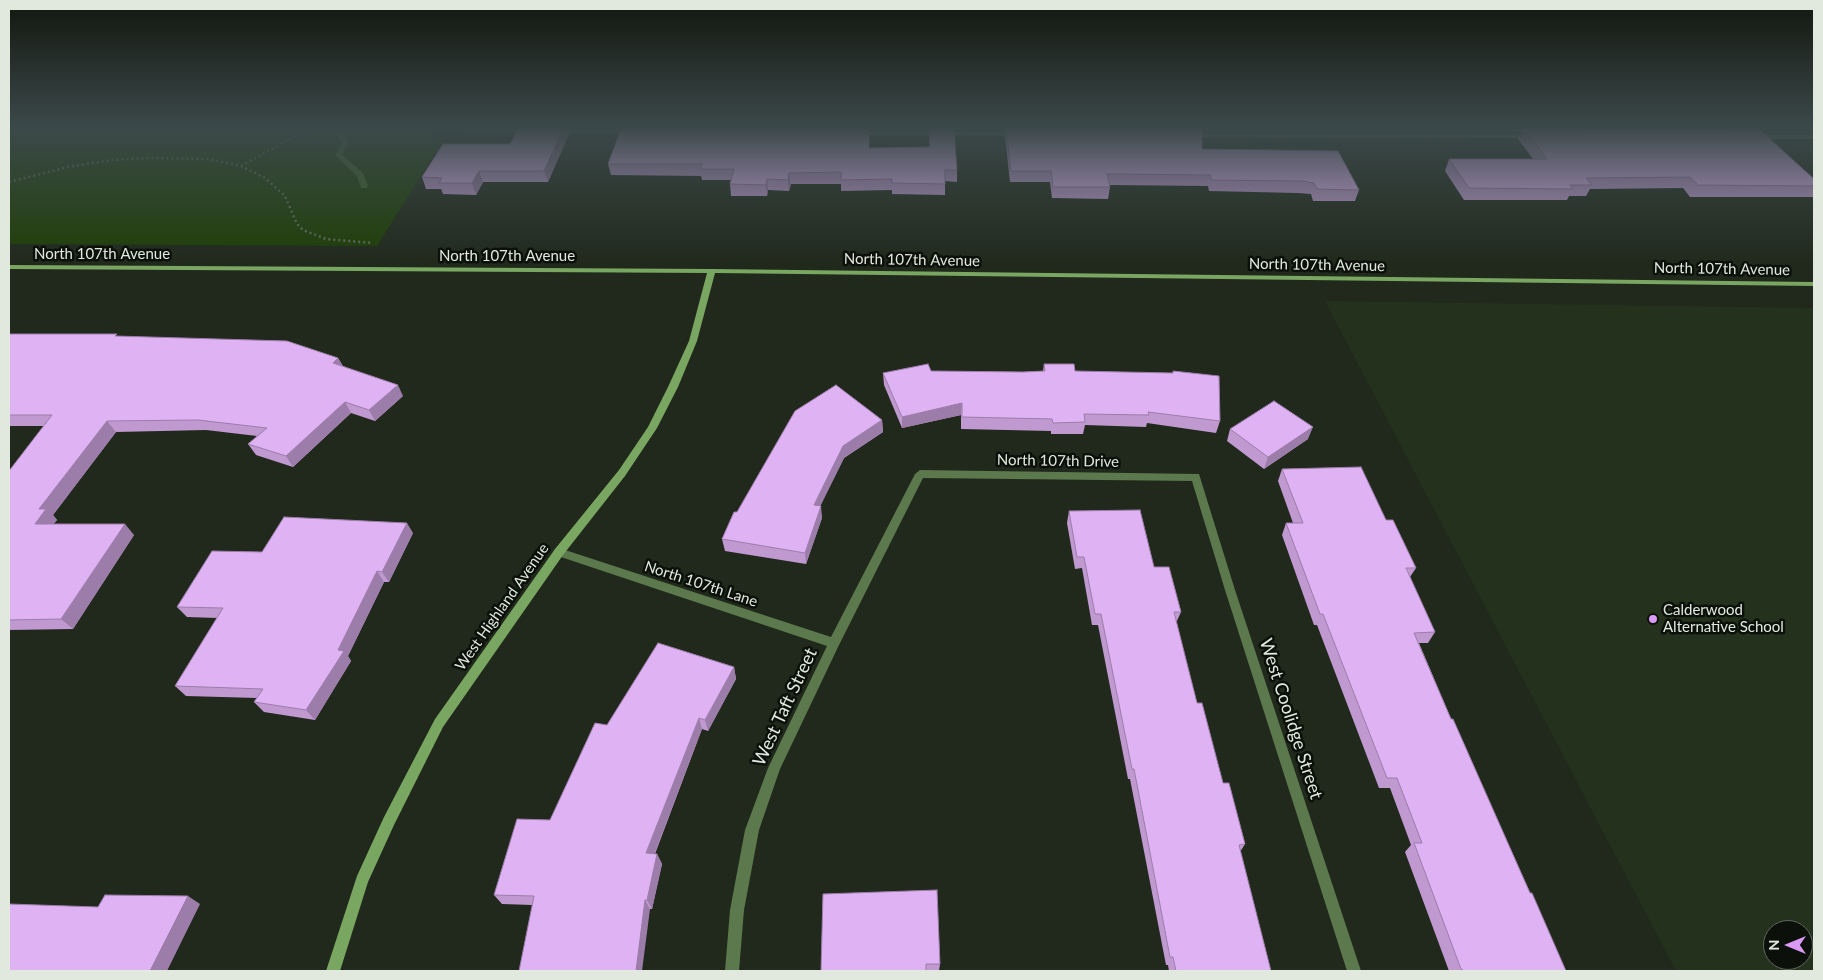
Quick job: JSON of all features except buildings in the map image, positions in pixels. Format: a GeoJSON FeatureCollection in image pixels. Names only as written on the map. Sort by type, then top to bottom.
{"type":"FeatureCollection","features":[{"type":"Feature","properties":{"kind":"main road","name":"North 107th Avenue"},"geometry":{"type":"LineString","coordinates":[[9,267],[712,272],[1814,284]]}},
{"type":"Feature","properties":{"kind":"main road","name":"West Highland Avenue"},"geometry":{"type":"LineString","coordinates":[[333,971],[362,881],[389,821],[439,723],[559,552],[622,473],[652,428],[673,387],[693,341],[712,272]]}},
{"type":"Feature","properties":{"kind":"street","name":"North 107th Drive"},"geometry":{"type":"LineString","coordinates":[[920,474],[1196,477]]}},
{"type":"Feature","properties":{"kind":"street","name":"West Taft Street"},"geometry":{"type":"LineString","coordinates":[[732,971],[737,910],[752,830],[774,768],[834,643],[920,474]]}},
{"type":"Feature","properties":{"kind":"street","name":"West Coolidge Street"},"geometry":{"type":"LineString","coordinates":[[1196,477],[1230,590],[1354,971]]}},
{"type":"Feature","properties":{"kind":"street","name":"North 107th Lane"},"geometry":{"type":"LineString","coordinates":[[559,552],[834,643]]}},
{"type":"Feature","properties":{"kind":"path"},"geometry":{"type":"LineString","coordinates":[[9,182],[38,175]]}},
{"type":"Feature","properties":{"kind":"path"},"geometry":{"type":"LineString","coordinates":[[258,175],[265,178],[285,196],[297,224],[303,230],[326,239],[373,243]]}},
{"type":"Feature","properties":{"kind":"shaded area","name":"Calderwood Alternative School"},"geometry":{"type":"Polygon","coordinates":[[[1325,301],[1814,308],[1814,971],[1676,971],[1325,301]]]}},
{"type":"Feature","properties":{"kind":"green space"},"geometry":{"type":"Polygon","coordinates":[[[9,175],[422,175],[377,246],[9,244],[9,175]]]}},
{"type":"Feature","properties":{"kind":"waterway"},"geometry":{"type":"LineString","coordinates":[[360,175],[364,186]]}},
{"type":"Feature","properties":{"kind":"place","name":"Calderwood Alternative School"},"geometry":{"type":"Point","coordinates":[1653,619]}}]}
